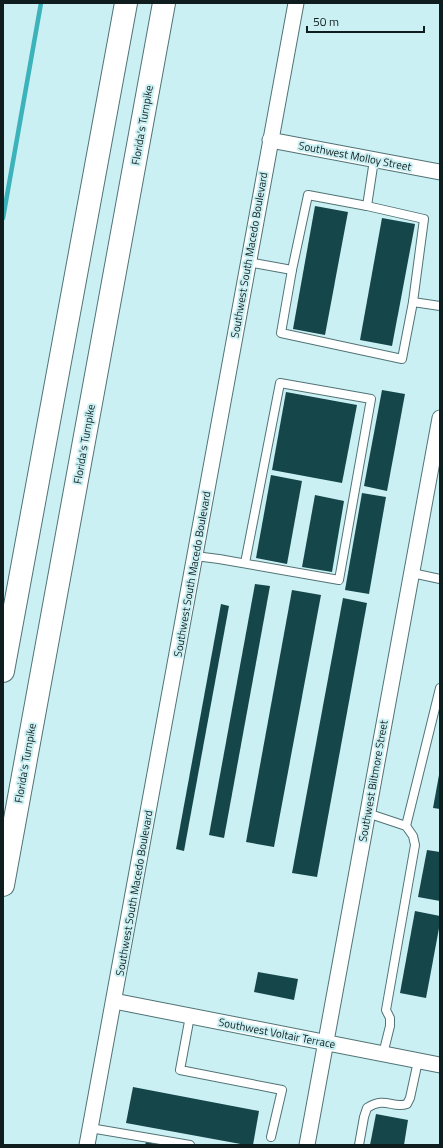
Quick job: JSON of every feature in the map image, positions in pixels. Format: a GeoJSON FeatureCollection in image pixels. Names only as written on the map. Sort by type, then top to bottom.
{"type":"FeatureCollection","features":[{"type":"Feature","properties":{"kind":"highway"},"geometry":{"type":"LineString","coordinates":[[3,671],[126,3]]}},
{"type":"Feature","properties":{"kind":"highway","name":"Florida's Turnpike"},"geometry":{"type":"LineString","coordinates":[[3,885],[164,3]]}},
{"type":"Feature","properties":{"kind":"street","name":"Southwest South Macedo Boulevard"},"geometry":{"type":"LineString","coordinates":[[87,1145],[296,3]]}},
{"type":"Feature","properties":{"kind":"street","name":"Southwest Molloy Street"},"geometry":{"type":"LineString","coordinates":[[270,140],[440,172]]}},
{"type":"Feature","properties":{"kind":"street","name":"Southwest Biltmore Street"},"geometry":{"type":"LineString","coordinates":[[307,1145],[440,418]]}},
{"type":"Feature","properties":{"kind":"street","name":"Southwest Voltair Terrace"},"geometry":{"type":"LineString","coordinates":[[114,1001],[440,1065]]}},
{"type":"Feature","properties":{"kind":"lane"},"geometry":{"type":"LineString","coordinates":[[366,206],[374,160]]}},
{"type":"Feature","properties":{"kind":"lane"},"geometry":{"type":"LineString","coordinates":[[308,195],[424,219],[413,302],[402,359],[281,333],[292,270],[308,195]]}},
{"type":"Feature","properties":{"kind":"lane"},"geometry":{"type":"LineString","coordinates":[[248,262],[292,270]]}},
{"type":"Feature","properties":{"kind":"lane"},"geometry":{"type":"LineString","coordinates":[[413,302],[440,306]]}},
{"type":"Feature","properties":{"kind":"lane"},"geometry":{"type":"LineString","coordinates":[[195,556],[339,580],[372,399],[280,383],[245,564]]}},
{"type":"Feature","properties":{"kind":"lane"},"geometry":{"type":"LineString","coordinates":[[412,573],[440,579]]}},
{"type":"Feature","properties":{"kind":"lane"},"geometry":{"type":"LineString","coordinates":[[406,826],[440,688]]}},
{"type":"Feature","properties":{"kind":"lane"},"geometry":{"type":"LineString","coordinates":[[367,813],[406,826],[413,836],[415,845],[386,1010],[390,1018],[390,1026],[383,1054]]}},
{"type":"Feature","properties":{"kind":"lane"},"geometry":{"type":"LineString","coordinates":[[190,1016],[180,1070],[282,1090],[271,1137]]}},
{"type":"Feature","properties":{"kind":"lane"},"geometry":{"type":"LineString","coordinates":[[359,1145],[367,1108],[380,1102],[403,1105],[407,1104],[410,1098],[418,1061]]}},
{"type":"Feature","properties":{"kind":"lane"},"geometry":{"type":"LineString","coordinates":[[90,1128],[190,1145]]}},
{"type":"Feature","properties":{"kind":"lane"},"geometry":{"type":"LineString","coordinates":[[134,1145],[135,1136]]}},
{"type":"Feature","properties":{"kind":"building"},"geometry":{"type":"Polygon","coordinates":[[[315,206],[348,212],[325,335],[293,329],[315,206]]]}},
{"type":"Feature","properties":{"kind":"building"},"geometry":{"type":"Polygon","coordinates":[[[382,218],[415,224],[392,346],[360,340],[382,218]]]}},
{"type":"Feature","properties":{"kind":"building"},"geometry":{"type":"Polygon","coordinates":[[[382,390],[405,394],[387,491],[364,486],[382,390]]]}},
{"type":"Feature","properties":{"kind":"building"},"geometry":{"type":"Polygon","coordinates":[[[286,392],[357,405],[342,483],[272,470],[286,392]]]}},
{"type":"Feature","properties":{"kind":"building"},"geometry":{"type":"Polygon","coordinates":[[[271,475],[302,481],[287,564],[256,558],[271,475]]]}},
{"type":"Feature","properties":{"kind":"building"},"geometry":{"type":"Polygon","coordinates":[[[362,493],[386,497],[369,594],[345,590],[362,493]]]}},
{"type":"Feature","properties":{"kind":"building"},"geometry":{"type":"Polygon","coordinates":[[[315,495],[344,501],[332,572],[302,567],[315,495]]]}},
{"type":"Feature","properties":{"kind":"building"},"geometry":{"type":"Polygon","coordinates":[[[255,584],[270,586],[224,838],[209,835],[255,584]]]}},
{"type":"Feature","properties":{"kind":"building"},"geometry":{"type":"Polygon","coordinates":[[[292,590],[321,595],[274,847],[246,842],[292,590]]]}},
{"type":"Feature","properties":{"kind":"building"},"geometry":{"type":"Polygon","coordinates":[[[343,598],[367,603],[317,877],[292,873],[343,598]]]}},
{"type":"Feature","properties":{"kind":"building"},"geometry":{"type":"Polygon","coordinates":[[[221,604],[229,606],[184,851],[176,849],[221,604]]]}},
{"type":"Feature","properties":{"kind":"building"},"geometry":{"type":"Polygon","coordinates":[[[439,775],[440,776],[440,809],[433,808],[439,775]]]}},
{"type":"Feature","properties":{"kind":"building"},"geometry":{"type":"Polygon","coordinates":[[[427,850],[440,852],[440,901],[418,897],[427,850]]]}},
{"type":"Feature","properties":{"kind":"building"},"geometry":{"type":"Polygon","coordinates":[[[415,911],[440,916],[426,998],[400,993],[415,911]]]}},
{"type":"Feature","properties":{"kind":"building"},"geometry":{"type":"Polygon","coordinates":[[[258,972],[298,979],[294,1000],[254,992],[258,972]]]}},
{"type":"Feature","properties":{"kind":"building"},"geometry":{"type":"Polygon","coordinates":[[[133,1087],[259,1111],[253,1145],[126,1123],[133,1087]]]}},
{"type":"Feature","properties":{"kind":"building"},"geometry":{"type":"Polygon","coordinates":[[[376,1114],[408,1120],[404,1145],[370,1145],[376,1114]]]}},
{"type":"Feature","properties":{"kind":"building"},"geometry":{"type":"Polygon","coordinates":[[[146,1142],[156,1144],[156,1145],[145,1145],[146,1142]]]}},
{"type":"Feature","properties":{"kind":"waterway"},"geometry":{"type":"LineString","coordinates":[[3,218],[41,3]]}}]}
